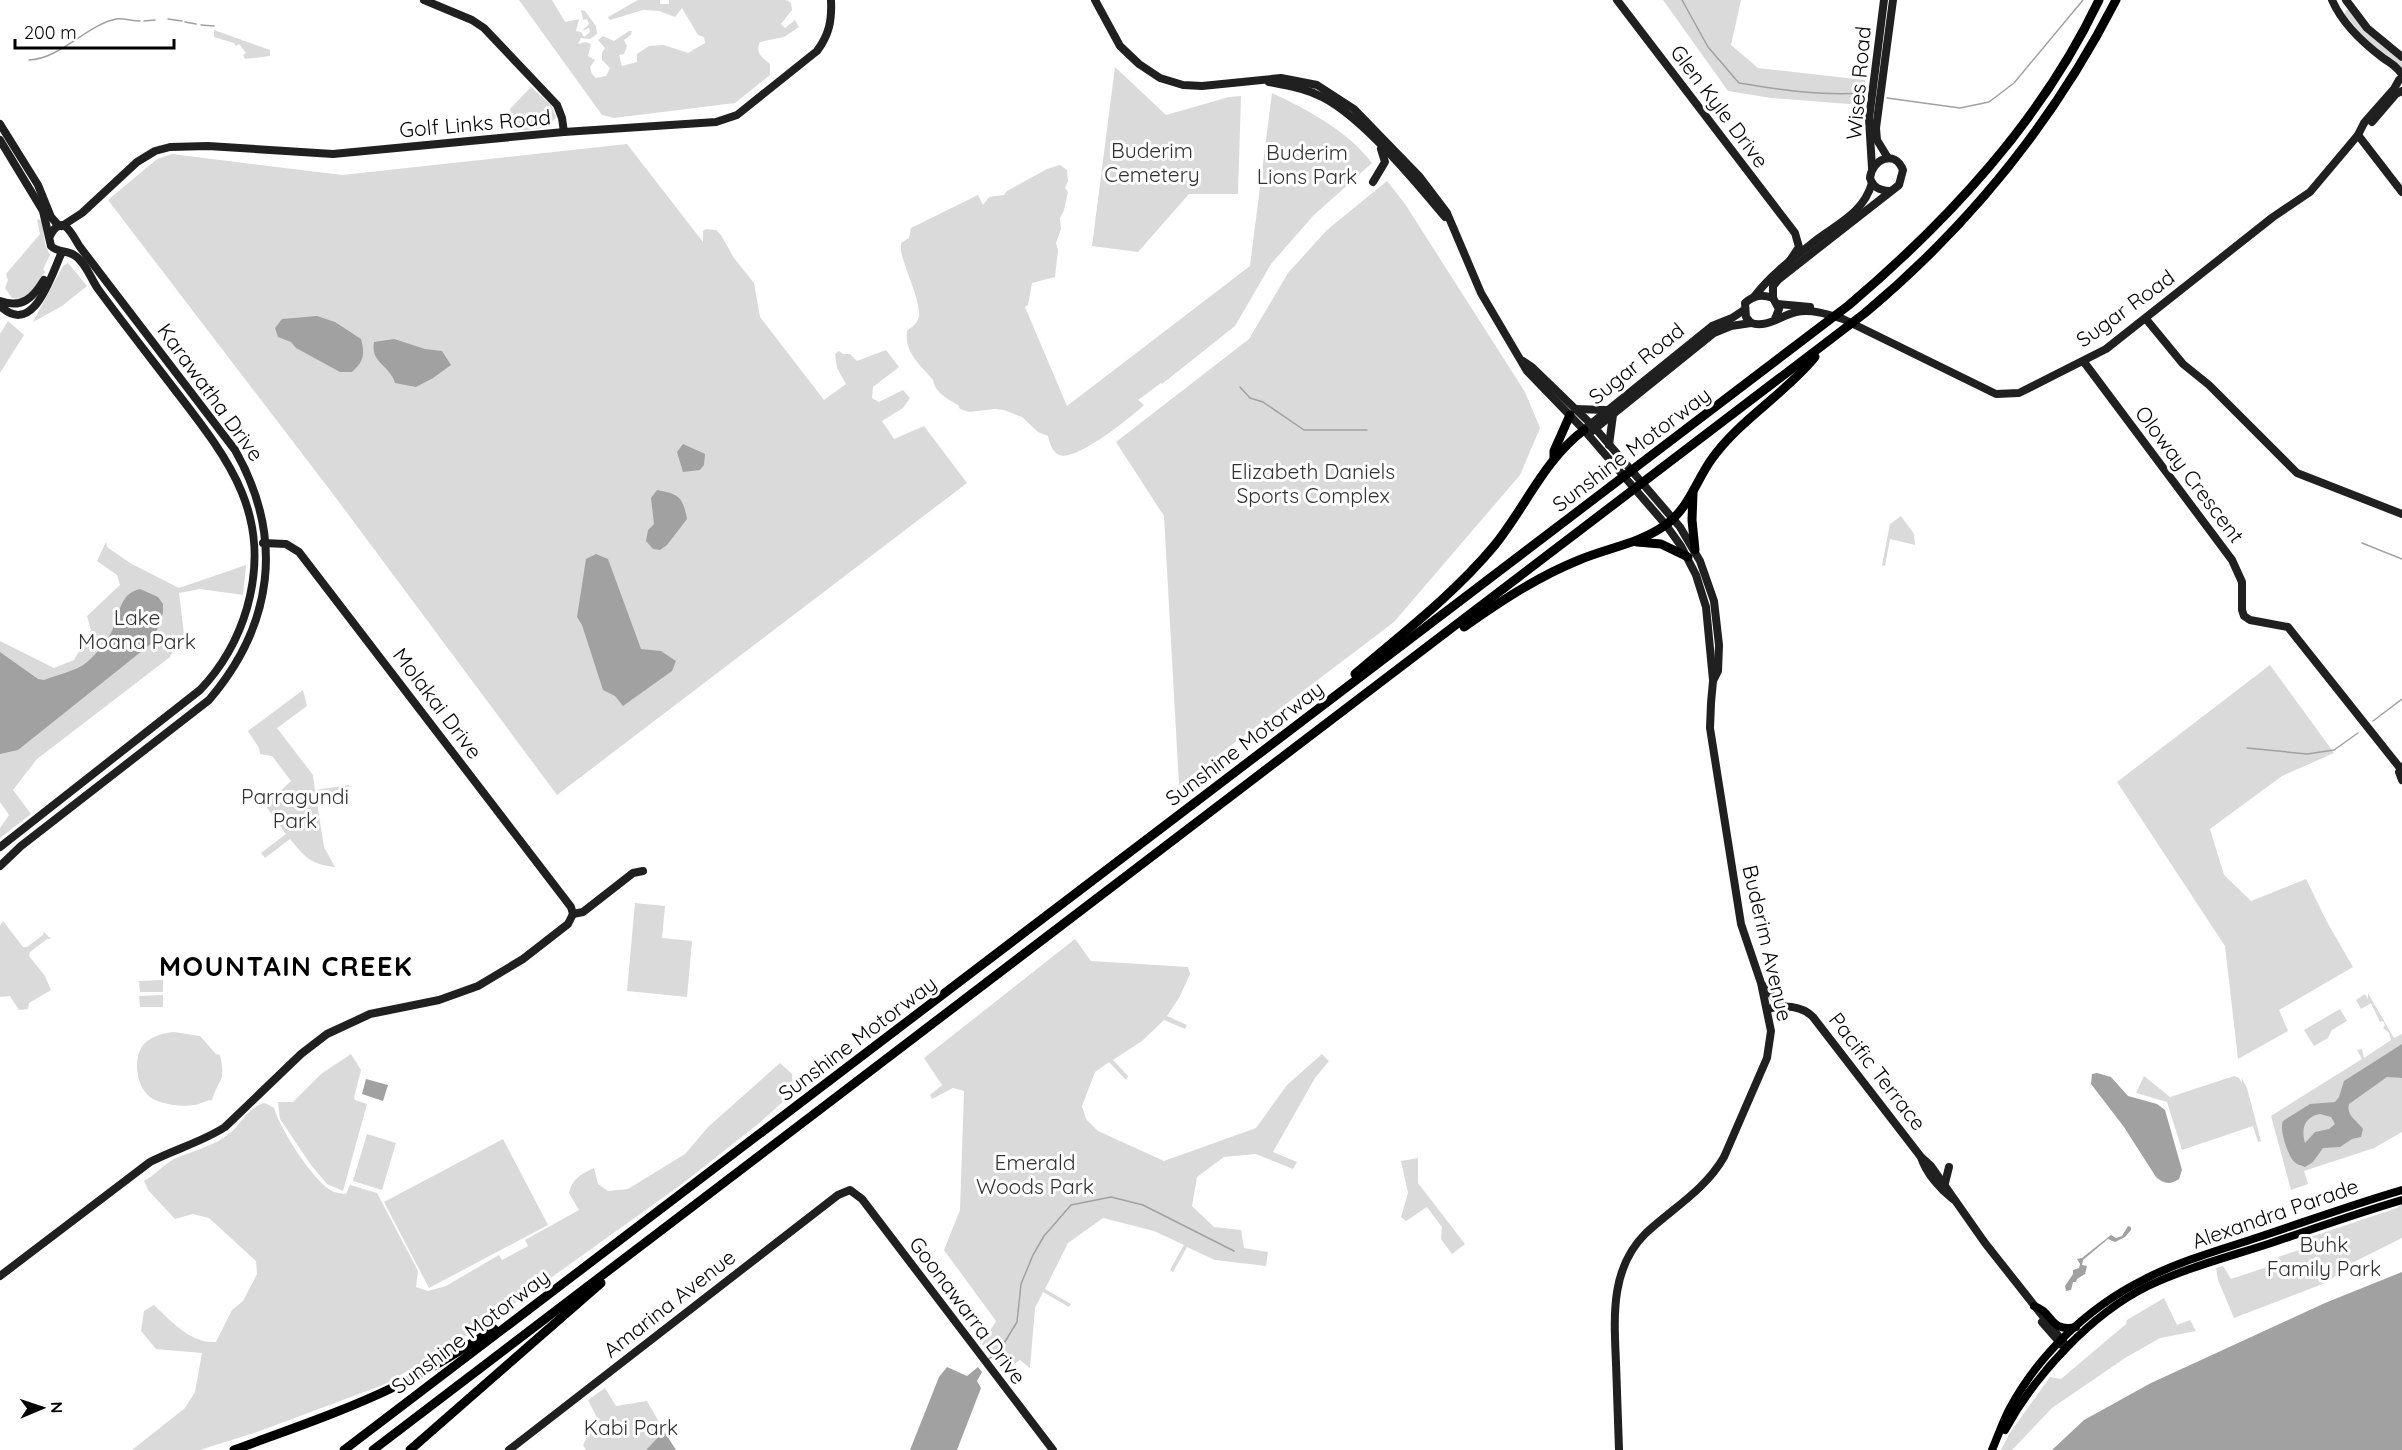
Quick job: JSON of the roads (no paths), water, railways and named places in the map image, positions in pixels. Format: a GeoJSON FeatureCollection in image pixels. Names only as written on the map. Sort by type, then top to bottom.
{"type":"FeatureCollection","features":[{"type":"Feature","properties":{"kind":"highway","name":"Sunshine Motorway"},"geometry":{"type":"LineString","coordinates":[[344,1450],[1849,305],[1940,222],[1999,155],[2048,87],[2099,0]]}},
{"type":"Feature","properties":{"kind":"highway","name":"Sunshine Motorway"},"geometry":{"type":"LineString","coordinates":[[373,1450],[1865,313],[1945,240],[2012,163],[2068,84],[2115,0]]}},
{"type":"Feature","properties":{"kind":"highway"},"geometry":{"type":"LineString","coordinates":[[1395,673],[1408,668],[1500,602],[1537,579],[1581,559],[1634,541],[1669,522],[1693,493],[1705,468],[1724,442],[1815,359],[1821,348]]}},
{"type":"Feature","properties":{"kind":"highway"},"geometry":{"type":"LineString","coordinates":[[1554,459],[1554,451],[1573,412]]}},
{"type":"Feature","properties":{"kind":"highway"},"geometry":{"type":"LineString","coordinates":[[1336,695],[1342,685],[1474,569],[1496,544],[1554,459],[1589,429]]}},
{"type":"Feature","properties":{"kind":"highway"},"geometry":{"type":"LineString","coordinates":[[1634,541],[1666,546],[1691,554],[1693,493]]}},
{"type":"Feature","properties":{"kind":"highway"},"geometry":{"type":"LineString","coordinates":[[410,1450],[607,1278],[611,1269]]}},
{"type":"Feature","properties":{"kind":"highway"},"geometry":{"type":"LineString","coordinates":[[234,1450],[337,1412],[383,1392],[442,1362],[504,1322],[515,1319]]}},
{"type":"Feature","properties":{"kind":"main road"},"geometry":{"type":"LineString","coordinates":[[424,0],[472,20],[484,28],[557,105],[564,132]]}},
{"type":"Feature","properties":{"kind":"main road","name":"Golf Links Road"},"geometry":{"type":"LineString","coordinates":[[60,226],[82,213],[137,162],[155,151],[170,147],[208,146],[333,154],[564,132],[716,122],[736,116],[817,51],[826,39],[831,26],[831,0]]}},
{"type":"Feature","properties":{"kind":"main road"},"geometry":{"type":"LineString","coordinates":[[1095,0],[1120,46],[1139,64],[1160,78],[1183,85],[1202,86],[1281,78],[1306,82],[1323,88],[1348,105],[1374,128],[1432,191],[1448,213],[1494,317],[1523,361],[1527,371],[1589,429],[1616,467],[1644,500],[1669,522]]}},
{"type":"Feature","properties":{"kind":"main road","name":"Glen Kyle Drive"},"geometry":{"type":"LineString","coordinates":[[1617,0],[1795,233]]}},
{"type":"Feature","properties":{"kind":"main road","name":"Wises Road"},"geometry":{"type":"LineString","coordinates":[[1872,170],[1869,119],[1884,0]]}},
{"type":"Feature","properties":{"kind":"main road","name":"Wises Road"},"geometry":{"type":"LineString","coordinates":[[1888,158],[1877,140],[1876,128],[1893,0]]}},
{"type":"Feature","properties":{"kind":"main road"},"geometry":{"type":"LineString","coordinates":[[2332,0],[2350,28],[2383,58],[2395,65],[2401,81]]}},
{"type":"Feature","properties":{"kind":"main road"},"geometry":{"type":"LineString","coordinates":[[2346,0],[2367,28],[2402,57]]}},
{"type":"Feature","properties":{"kind":"main road"},"geometry":{"type":"LineString","coordinates":[[1262,81],[1292,86],[1325,99],[1358,123],[1452,225]]}},
{"type":"Feature","properties":{"kind":"main road","name":"Sugar Road"},"geometry":{"type":"LineString","coordinates":[[1775,319],[1797,312],[1822,313],[1843,319],[1996,394],[2019,393],[2106,349],[2273,217],[2310,192],[2358,135],[2364,123],[2401,81]]}},
{"type":"Feature","properties":{"kind":"main road"},"geometry":{"type":"LineString","coordinates":[[0,124],[38,185],[51,217],[74,236],[72,247],[60,251],[36,293],[29,299],[16,304],[0,301]]}},
{"type":"Feature","properties":{"kind":"main road"},"geometry":{"type":"LineString","coordinates":[[2358,135],[2402,192]]}},
{"type":"Feature","properties":{"kind":"main road"},"geometry":{"type":"LineString","coordinates":[[0,140],[36,196],[43,211],[50,243],[60,251]]}},
{"type":"Feature","properties":{"kind":"main road"},"geometry":{"type":"LineString","coordinates":[[1373,182],[1384,162],[1383,152],[1375,140]]}},
{"type":"Feature","properties":{"kind":"main road"},"geometry":{"type":"LineString","coordinates":[[1888,158],[1897,161],[1903,170],[1899,185],[1779,279],[1773,286],[1775,301],[1779,309],[1775,319],[1764,324],[1751,323],[1746,317],[1745,303],[1789,262],[1860,206],[1872,183],[1872,170],[1877,162],[1888,158]]}},
{"type":"Feature","properties":{"kind":"main road"},"geometry":{"type":"LineString","coordinates":[[1872,183],[1880,190],[1889,191]]}},
{"type":"Feature","properties":{"kind":"main road","name":"Golf Links Road"},"geometry":{"type":"LineString","coordinates":[[74,236],[82,213]]}},
{"type":"Feature","properties":{"kind":"main road"},"geometry":{"type":"LineString","coordinates":[[50,236],[53,230],[60,226]]}},
{"type":"Feature","properties":{"kind":"main road"},"geometry":{"type":"LineString","coordinates":[[1795,233],[1803,239],[1817,240]]}},
{"type":"Feature","properties":{"kind":"main road"},"geometry":{"type":"LineString","coordinates":[[1789,262],[1799,247],[1795,233]]}},
{"type":"Feature","properties":{"kind":"main road","name":"Karawatha Drive"},"geometry":{"type":"LineString","coordinates":[[0,866],[21,846],[209,700],[245,650],[261,607],[265,574],[265,543],[253,485],[235,450],[74,236]]}},
{"type":"Feature","properties":{"kind":"main road"},"geometry":{"type":"LineString","coordinates":[[0,306],[20,316],[32,310],[60,251]]}},
{"type":"Feature","properties":{"kind":"main road","name":"Karawatha Drive"},"geometry":{"type":"LineString","coordinates":[[0,847],[200,690],[230,650],[246,612],[254,577],[255,543],[246,503],[224,454],[98,289],[76,255],[60,251]]}},
{"type":"Feature","properties":{"kind":"main road"},"geometry":{"type":"LineString","coordinates":[[1754,297],[1767,296],[1775,301],[1825,310],[1843,319]]}},
{"type":"Feature","properties":{"kind":"main road","name":"Sugar Road"},"geometry":{"type":"LineString","coordinates":[[1589,429],[1712,326],[1744,310]]}},
{"type":"Feature","properties":{"kind":"main road"},"geometry":{"type":"LineString","coordinates":[[2146,319],[2183,364],[2209,385],[2297,472],[2402,514]]}},
{"type":"Feature","properties":{"kind":"main road","name":"Sugar Road"},"geometry":{"type":"LineString","coordinates":[[1609,412],[1714,333],[1731,326],[1751,323]]}},
{"type":"Feature","properties":{"kind":"main road","name":"Oloway Crescent"},"geometry":{"type":"LineString","coordinates":[[2084,362],[2232,560],[2242,582],[2244,616],[2250,620],[2288,627],[2401,767]]}},
{"type":"Feature","properties":{"kind":"main road"},"geometry":{"type":"LineString","coordinates":[[1573,412],[1609,412],[1609,445]]}},
{"type":"Feature","properties":{"kind":"main road"},"geometry":{"type":"LineString","coordinates":[[1589,429],[1609,445],[1651,493],[1669,522]]}},
{"type":"Feature","properties":{"kind":"main road","name":"Buderim Avenue"},"geometry":{"type":"LineString","coordinates":[[1619,1450],[1614,1311],[1619,1277],[1636,1244],[1703,1186],[1715,1172],[1724,1157],[1767,1058],[1771,1031],[1761,983],[1741,924],[1710,728],[1713,681],[1719,664],[1719,624],[1709,583],[1669,522]]}},
{"type":"Feature","properties":{"kind":"main road","name":"Molakai Drive"},"geometry":{"type":"LineString","coordinates":[[255,543],[286,544],[299,552],[571,907],[573,914]]}},
{"type":"Feature","properties":{"kind":"main road"},"geometry":{"type":"LineString","coordinates":[[2401,767],[2398,772],[2402,780]]}},
{"type":"Feature","properties":{"kind":"main road"},"geometry":{"type":"LineString","coordinates":[[0,1276],[150,1162],[168,1152],[211,1136],[225,1127],[301,1054],[327,1034],[370,1014],[439,1000],[478,986],[518,962],[568,924],[573,914],[583,912],[632,874],[643,871]]}},
{"type":"Feature","properties":{"kind":"main road"},"geometry":{"type":"LineString","coordinates":[[1761,983],[1782,1007]]}},
{"type":"Feature","properties":{"kind":"main road","name":"Pacific Terrace"},"geometry":{"type":"LineString","coordinates":[[1768,1009],[1782,1007],[1802,1010],[1813,1017],[1945,1184],[1953,1199]]}},
{"type":"Feature","properties":{"kind":"main road"},"geometry":{"type":"LineString","coordinates":[[1924,1160],[1934,1165],[1941,1164]]}},
{"type":"Feature","properties":{"kind":"main road","name":"Pacific Terrace"},"geometry":{"type":"LineString","coordinates":[[1924,1160],[1924,1165],[1938,1184],[1953,1199],[2063,1344]]}},
{"type":"Feature","properties":{"kind":"main road"},"geometry":{"type":"LineString","coordinates":[[1945,1184],[1949,1167]]}},
{"type":"Feature","properties":{"kind":"main road","name":"Alexandra Parade"},"geometry":{"type":"LineString","coordinates":[[2063,1344],[2077,1326],[2120,1293],[2156,1274],[2402,1190]]}},
{"type":"Feature","properties":{"kind":"main road","name":"Amarina Avenue"},"geometry":{"type":"LineString","coordinates":[[509,1450],[838,1195],[845,1191],[855,1192]]}},
{"type":"Feature","properties":{"kind":"main road","name":"Goonawarra Drive"},"geometry":{"type":"LineString","coordinates":[[855,1192],[1053,1450]]}},
{"type":"Feature","properties":{"kind":"main road","name":"Alexandra Parade"},"geometry":{"type":"LineString","coordinates":[[1994,1450],[2009,1409],[2028,1378],[2063,1344],[2108,1311],[2147,1287],[2211,1263],[2402,1200]]}},
{"type":"Feature","properties":{"kind":"main road"},"geometry":{"type":"LineString","coordinates":[[2034,1306],[2060,1327],[2067,1329],[2077,1326]]}},
{"type":"Feature","properties":{"kind":"waterway"},"geometry":{"type":"LineString","coordinates":[[1682,0],[1708,47],[1739,83],[1801,92],[1864,93]]}},
{"type":"Feature","properties":{"kind":"waterway"},"geometry":{"type":"LineString","coordinates":[[1887,98],[1960,108],[1989,102],[2014,83],[2083,0]]}},
{"type":"Feature","properties":{"kind":"waterway"},"geometry":{"type":"LineString","coordinates":[[29,60],[52,54],[105,22],[116,19],[140,21]]}},
{"type":"Feature","properties":{"kind":"waterway"},"geometry":{"type":"LineString","coordinates":[[168,19],[182,21]]}},
{"type":"Feature","properties":{"kind":"waterway"},"geometry":{"type":"LineString","coordinates":[[144,21],[155,20]]}},
{"type":"Feature","properties":{"kind":"waterway"},"geometry":{"type":"LineString","coordinates":[[185,22],[196,24]]}},
{"type":"Feature","properties":{"kind":"waterway"},"geometry":{"type":"LineString","coordinates":[[201,25],[214,26]]}},
{"type":"Feature","properties":{"kind":"waterway"},"geometry":{"type":"LineString","coordinates":[[1240,387],[1250,398],[1263,402],[1304,430],[1367,430]]}},
{"type":"Feature","properties":{"kind":"waterway"},"geometry":{"type":"LineString","coordinates":[[2362,543],[2402,559]]}},
{"type":"Feature","properties":{"kind":"waterway"},"geometry":{"type":"LineString","coordinates":[[2373,721],[2402,699]]}},
{"type":"Feature","properties":{"kind":"waterway"},"geometry":{"type":"LineString","coordinates":[[2247,748],[2307,754],[2334,750],[2358,733]]}},
{"type":"Feature","properties":{"kind":"waterway"},"geometry":{"type":"LineString","coordinates":[[988,1360],[1003,1345],[1017,1322],[1021,1284],[1033,1255],[1044,1236],[1071,1205],[1111,1197],[1143,1205],[1234,1251]]}},
{"type":"Feature","properties":{"kind":"district","name":"MOUNTAIN CREEK"},"geometry":{"type":"Point","coordinates":[286,966]}},
{"type":"Feature","properties":{"kind":"park label","name":"Buderim Cemetery"},"geometry":{"type":"Point","coordinates":[1152,162]}},
{"type":"Feature","properties":{"kind":"park label","name":"Buderim Lions Park"},"geometry":{"type":"Point","coordinates":[1307,164]}},
{"type":"Feature","properties":{"kind":"park label","name":"Elizabeth Daniels Sports Complex"},"geometry":{"type":"Point","coordinates":[1313,483]}},
{"type":"Feature","properties":{"kind":"park label","name":"Lake Moana Park"},"geometry":{"type":"Point","coordinates":[137,629]}},
{"type":"Feature","properties":{"kind":"park label","name":"Parragundi Park"},"geometry":{"type":"Point","coordinates":[295,808]}},
{"type":"Feature","properties":{"kind":"park label","name":"Emerald Woods Park"},"geometry":{"type":"Point","coordinates":[1035,1174]}},
{"type":"Feature","properties":{"kind":"park label","name":"Buhk Family Park"},"geometry":{"type":"Point","coordinates":[2324,1256]}},
{"type":"Feature","properties":{"kind":"park label","name":"Kabi Park"},"geometry":{"type":"Point","coordinates":[631,1427]}}]}
